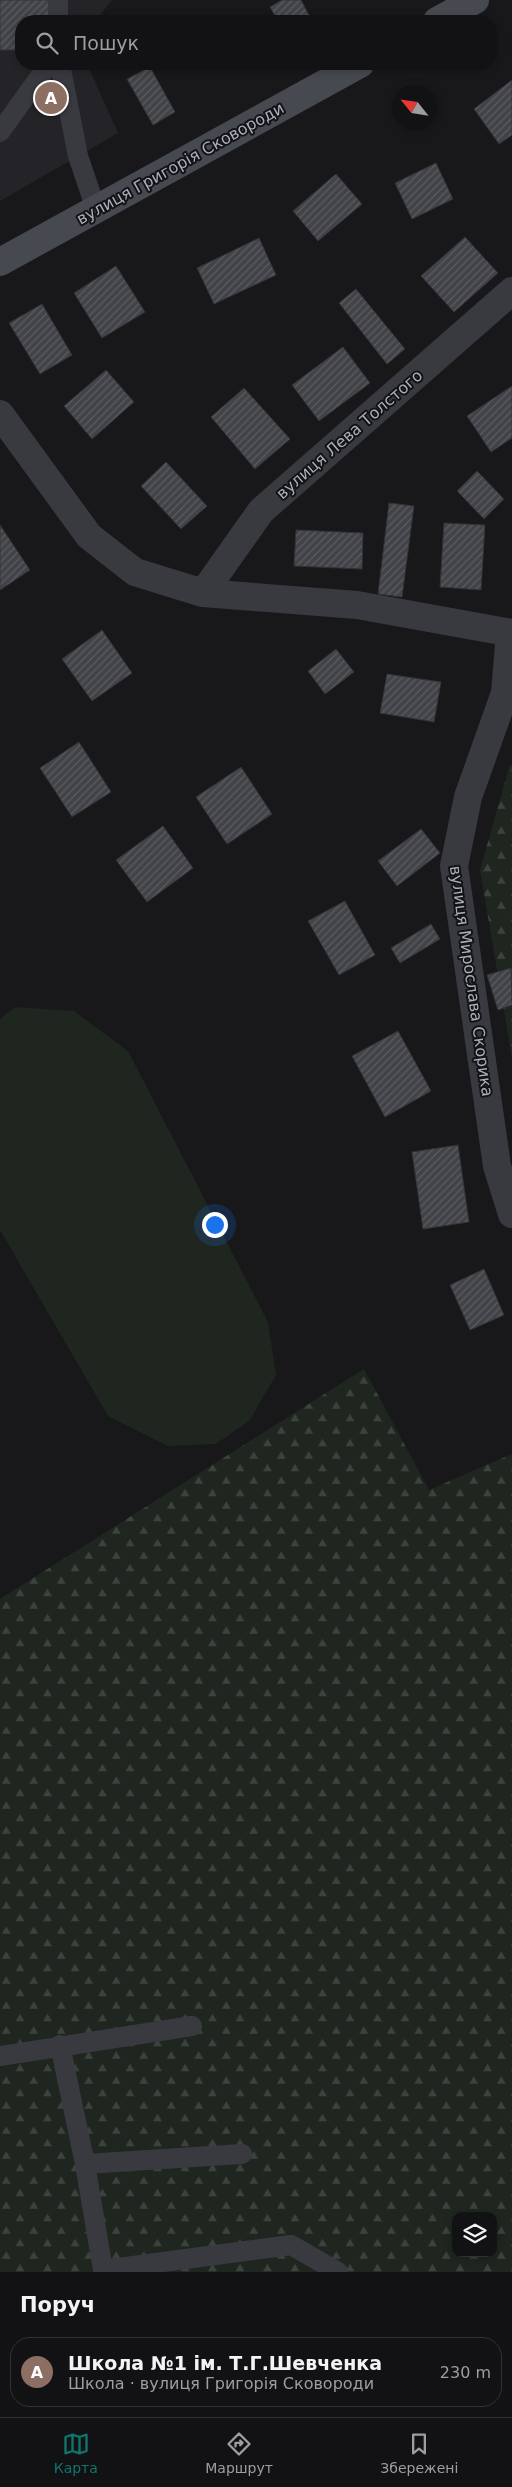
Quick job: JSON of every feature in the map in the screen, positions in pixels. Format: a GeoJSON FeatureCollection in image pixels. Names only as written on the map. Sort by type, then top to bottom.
{"type":"FeatureCollection","features":[{"type":"Feature","properties":{"kind":"street"},"geometry":{"type":"LineString","coordinates":[[448,15],[475,0]]}},
{"type":"Feature","properties":{"kind":"street","name":"вулиця Григорія Сковороди"},"geometry":{"type":"LineString","coordinates":[[0,262],[349,70]]}},
{"type":"Feature","properties":{"kind":"street","name":"вулиця Лева Толстого"},"geometry":{"type":"LineString","coordinates":[[203,593],[261,511],[512,291]]}},
{"type":"Feature","properties":{"kind":"street","name":"вулиця Мирослава Скорика"},"geometry":{"type":"LineString","coordinates":[[0,414],[89,536],[135,572],[203,593],[357,605],[511,633],[505,693],[468,797],[454,866],[497,1166],[512,1214]]}},
{"type":"Feature","properties":{"kind":"lane"},"geometry":{"type":"LineString","coordinates":[[58,0],[58,15]]}},
{"type":"Feature","properties":{"kind":"lane"},"geometry":{"type":"LineString","coordinates":[[0,132],[45,70]]}},
{"type":"Feature","properties":{"kind":"lane"},"geometry":{"type":"LineString","coordinates":[[61,70],[78,156],[96,209]]}},
{"type":"Feature","properties":{"kind":"lane"},"geometry":{"type":"LineString","coordinates":[[0,2056],[60,2045],[192,2026]]}},
{"type":"Feature","properties":{"kind":"lane"},"geometry":{"type":"LineString","coordinates":[[60,2045],[85,2164],[103,2270],[291,2245],[338,2272]]}},
{"type":"Feature","properties":{"kind":"lane"},"geometry":{"type":"LineString","coordinates":[[85,2164],[242,2154]]}},
{"type":"Feature","properties":{"kind":"shaded area"},"geometry":{"type":"Polygon","coordinates":[[[0,0],[112,0],[100,15],[15,15],[15,70],[90,70],[118,133],[0,201],[0,0]]]}},
{"type":"Feature","properties":{"kind":"green space"},"geometry":{"type":"Polygon","coordinates":[[[510,764],[512,767],[512,1058],[480,870],[510,764]]]}},
{"type":"Feature","properties":{"kind":"green space"},"geometry":{"type":"Polygon","coordinates":[[[15,1007],[74,1011],[128,1051],[268,1322],[276,1375],[250,1420],[216,1444],[168,1446],[108,1416],[0,1230],[0,1019],[15,1007]]]}},
{"type":"Feature","properties":{"kind":"green space"},"geometry":{"type":"Polygon","coordinates":[[[364,1369],[429,1490],[512,1454],[512,2272],[0,2272],[0,1599],[364,1369]]]}},
{"type":"Feature","properties":{"kind":"building"},"geometry":{"type":"Polygon","coordinates":[[[0,0],[53,0],[53,15],[15,15],[15,50],[0,50],[0,0]]]}},
{"type":"Feature","properties":{"kind":"building"},"geometry":{"type":"Polygon","coordinates":[[[282,0],[301,0],[309,15],[275,15],[270,7],[282,0]]]}},
{"type":"Feature","properties":{"kind":"building"},"geometry":{"type":"Polygon","coordinates":[[[144,70],[152,70],[175,112],[153,125],[127,79],[144,70]]]}},
{"type":"Feature","properties":{"kind":"building"},"geometry":{"type":"Polygon","coordinates":[[[512,80],[512,135],[499,144],[474,109],[512,80]]]}},
{"type":"Feature","properties":{"kind":"building"},"geometry":{"type":"Polygon","coordinates":[[[436,163],[453,199],[412,219],[395,183],[436,163]]]}},
{"type":"Feature","properties":{"kind":"building"},"geometry":{"type":"Polygon","coordinates":[[[336,174],[362,204],[318,241],[293,211],[336,174]]]}},
{"type":"Feature","properties":{"kind":"building"},"geometry":{"type":"Polygon","coordinates":[[[465,237],[498,273],[454,312],[421,276],[465,237]]]}},
{"type":"Feature","properties":{"kind":"building"},"geometry":{"type":"Polygon","coordinates":[[[259,238],[276,275],[214,304],[197,268],[259,238]]]}},
{"type":"Feature","properties":{"kind":"building"},"geometry":{"type":"Polygon","coordinates":[[[116,266],[145,312],[102,338],[74,293],[116,266]]]}},
{"type":"Feature","properties":{"kind":"building"},"geometry":{"type":"Polygon","coordinates":[[[356,289],[405,349],[387,364],[339,303],[356,289]]]}},
{"type":"Feature","properties":{"kind":"building"},"geometry":{"type":"Polygon","coordinates":[[[42,304],[72,355],[40,374],[9,323],[42,304]]]}},
{"type":"Feature","properties":{"kind":"building"},"geometry":{"type":"Polygon","coordinates":[[[343,347],[370,383],[319,421],[292,385],[343,347]]]}},
{"type":"Feature","properties":{"kind":"building"},"geometry":{"type":"Polygon","coordinates":[[[106,370],[134,402],[92,439],[64,406],[106,370]]]}},
{"type":"Feature","properties":{"kind":"building"},"geometry":{"type":"Polygon","coordinates":[[[512,386],[512,438],[491,452],[467,416],[512,386]]]}},
{"type":"Feature","properties":{"kind":"building"},"geometry":{"type":"Polygon","coordinates":[[[244,388],[290,439],[255,469],[211,417],[244,388]]]}},
{"type":"Feature","properties":{"kind":"building"},"geometry":{"type":"Polygon","coordinates":[[[166,462],[207,506],[181,529],[141,486],[166,462]]]}},
{"type":"Feature","properties":{"kind":"building"},"geometry":{"type":"Polygon","coordinates":[[[477,471],[504,499],[484,519],[457,491],[477,471]]]}},
{"type":"Feature","properties":{"kind":"building"},"geometry":{"type":"Polygon","coordinates":[[[389,503],[414,506],[402,597],[378,594],[389,503]]]}},
{"type":"Feature","properties":{"kind":"building"},"geometry":{"type":"Polygon","coordinates":[[[444,523],[485,525],[481,590],[440,587],[444,523]]]}},
{"type":"Feature","properties":{"kind":"building"},"geometry":{"type":"Polygon","coordinates":[[[0,525],[30,570],[0,590],[0,525]]]}},
{"type":"Feature","properties":{"kind":"building"},"geometry":{"type":"Polygon","coordinates":[[[296,530],[363,533],[362,569],[294,566],[296,530]]]}},
{"type":"Feature","properties":{"kind":"building"},"geometry":{"type":"Polygon","coordinates":[[[102,630],[132,673],[92,701],[62,659],[102,630]]]}},
{"type":"Feature","properties":{"kind":"building"},"geometry":{"type":"Polygon","coordinates":[[[336,649],[354,672],[325,694],[308,671],[336,649]]]}},
{"type":"Feature","properties":{"kind":"building"},"geometry":{"type":"Polygon","coordinates":[[[387,674],[441,682],[434,722],[380,713],[387,674]]]}},
{"type":"Feature","properties":{"kind":"building"},"geometry":{"type":"Polygon","coordinates":[[[79,742],[111,792],[72,817],[40,768],[79,742]]]}},
{"type":"Feature","properties":{"kind":"building"},"geometry":{"type":"Polygon","coordinates":[[[241,767],[272,814],[227,844],[196,797],[241,767]]]}},
{"type":"Feature","properties":{"kind":"building"},"geometry":{"type":"Polygon","coordinates":[[[163,826],[193,868],[147,902],[116,860],[163,826]]]}},
{"type":"Feature","properties":{"kind":"building"},"geometry":{"type":"Polygon","coordinates":[[[421,829],[440,853],[397,886],[378,861],[421,829]]]}},
{"type":"Feature","properties":{"kind":"building"},"geometry":{"type":"Polygon","coordinates":[[[345,901],[375,955],[339,975],[308,921],[345,901]]]}},
{"type":"Feature","properties":{"kind":"building"},"geometry":{"type":"Polygon","coordinates":[[[431,924],[440,939],[400,963],[391,948],[431,924]]]}},
{"type":"Feature","properties":{"kind":"building"},"geometry":{"type":"Polygon","coordinates":[[[511,968],[512,1005],[498,1010],[487,975],[511,968]]]}},
{"type":"Feature","properties":{"kind":"building"},"geometry":{"type":"Polygon","coordinates":[[[398,1031],[431,1091],[385,1117],[352,1056],[398,1031]]]}},
{"type":"Feature","properties":{"kind":"building"},"geometry":{"type":"Polygon","coordinates":[[[458,1145],[469,1222],[423,1229],[412,1152],[458,1145]]]}},
{"type":"Feature","properties":{"kind":"building"},"geometry":{"type":"Polygon","coordinates":[[[484,1269],[504,1315],[470,1330],[450,1285],[484,1269]]]}},
{"type":"Feature","properties":{"kind":"place","name":"Школа №1 ім. Т.Г.Шевченка"},"geometry":{"type":"Point","coordinates":[51,98]}}]}
